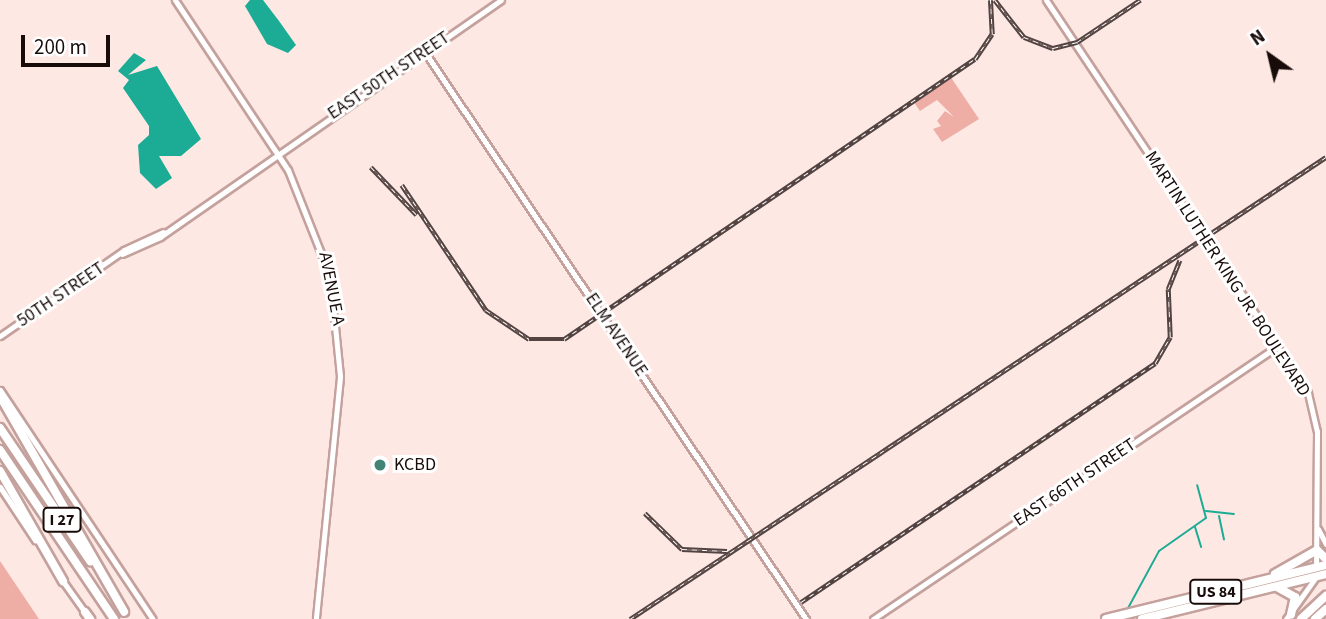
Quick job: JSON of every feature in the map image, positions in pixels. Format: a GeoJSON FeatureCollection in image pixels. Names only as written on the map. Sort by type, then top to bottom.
{"type":"FeatureCollection","features":[{"type":"Feature","properties":{"kind":"highway"},"geometry":{"type":"LineString","coordinates":[[0,396],[126,616]]}},
{"type":"Feature","properties":{"kind":"highway","name":"I 27"},"geometry":{"type":"LineString","coordinates":[[0,428],[126,616]]}},
{"type":"Feature","properties":{"kind":"highway","name":"I 27"},"geometry":{"type":"LineString","coordinates":[[0,450],[114,619]]}},
{"type":"Feature","properties":{"kind":"highway"},"geometry":{"type":"LineString","coordinates":[[0,471],[63,581]]}},
{"type":"Feature","properties":{"kind":"highway"},"geometry":{"type":"LineString","coordinates":[[1267,580],[1317,550],[1326,559]]}},
{"type":"Feature","properties":{"kind":"highway","name":"US 84"},"geometry":{"type":"LineString","coordinates":[[1142,619],[1267,580],[1326,565]]}},
{"type":"Feature","properties":{"kind":"highway","name":"US 84"},"geometry":{"type":"LineString","coordinates":[[1105,619],[1225,594],[1274,587],[1326,574]]}},
{"type":"Feature","properties":{"kind":"highway"},"geometry":{"type":"LineString","coordinates":[[1274,587],[1295,597],[1288,617]]}},
{"type":"Feature","properties":{"kind":"highway"},"geometry":{"type":"LineString","coordinates":[[1301,619],[1326,596]]}},
{"type":"Feature","properties":{"kind":"highway"},"geometry":{"type":"LineString","coordinates":[[1315,619],[1326,609]]}},
{"type":"Feature","properties":{"kind":"main road","name":"AVENUE A"},"geometry":{"type":"LineString","coordinates":[[175,0],[278,153],[319,236],[339,326],[339,396],[316,619]]}},
{"type":"Feature","properties":{"kind":"main road","name":"EAST 50TH STREET"},"geometry":{"type":"LineString","coordinates":[[278,153],[501,0]]}},
{"type":"Feature","properties":{"kind":"main road","name":"MARTIN LUTHER KING JR. BOULEVARD"},"geometry":{"type":"LineString","coordinates":[[1046,0],[1277,346],[1316,416],[1316,577]]}},
{"type":"Feature","properties":{"kind":"main road","name":"ELM AVENUE"},"geometry":{"type":"LineString","coordinates":[[424,51],[806,619]]}},
{"type":"Feature","properties":{"kind":"main road","name":"50TH STREET"},"geometry":{"type":"LineString","coordinates":[[0,336],[122,254],[163,232],[278,153]]}},
{"type":"Feature","properties":{"kind":"main road","name":"EAST 66TH STREET"},"geometry":{"type":"LineString","coordinates":[[873,619],[1277,346]]}},
{"type":"Feature","properties":{"kind":"main road"},"geometry":{"type":"LineString","coordinates":[[0,390],[153,619]]}},
{"type":"Feature","properties":{"kind":"main road"},"geometry":{"type":"LineString","coordinates":[[0,487],[88,617]]}},
{"type":"Feature","properties":{"kind":"main road"},"geometry":{"type":"LineString","coordinates":[[1316,524],[1326,545],[1317,550]]}},
{"type":"Feature","properties":{"kind":"main road"},"geometry":{"type":"LineString","coordinates":[[1288,617],[1316,577]]}},
{"type":"Feature","properties":{"kind":"shaded area"},"geometry":{"type":"Polygon","coordinates":[[[250,0],[263,0],[279,21],[296,45],[288,53],[267,44],[245,6],[250,0]]]}},
{"type":"Feature","properties":{"kind":"shaded area"},"geometry":{"type":"Polygon","coordinates":[[[134,53],[146,60],[128,75],[157,66],[201,139],[181,156],[159,156],[172,178],[156,189],[140,173],[138,145],[149,135],[149,126],[123,88],[129,80],[118,71],[134,53]]]}},
{"type":"Feature","properties":{"kind":"shaded area"},"geometry":{"type":"Polygon","coordinates":[[[950,76],[979,119],[942,142],[933,129],[941,126],[937,121],[945,111],[954,117],[937,100],[920,111],[913,101],[950,76]]]}},
{"type":"Feature","properties":{"kind":"shaded area"},"geometry":{"type":"Polygon","coordinates":[[[0,561],[39,619],[0,619],[0,561]]]}},
{"type":"Feature","properties":{"kind":"waterway"},"geometry":{"type":"LineString","coordinates":[[1127,610],[1159,551],[1206,518],[1197,485]]}},
{"type":"Feature","properties":{"kind":"waterway"},"geometry":{"type":"LineString","coordinates":[[1206,511],[1234,514]]}},
{"type":"Feature","properties":{"kind":"waterway"},"geometry":{"type":"LineString","coordinates":[[1219,516],[1224,539]]}},
{"type":"Feature","properties":{"kind":"waterway"},"geometry":{"type":"LineString","coordinates":[[1195,527],[1201,547]]}},
{"type":"Feature","properties":{"kind":"railway"},"geometry":{"type":"LineString","coordinates":[[402,185],[486,310],[529,339],[564,339],[975,59],[992,34],[990,0]]}},
{"type":"Feature","properties":{"kind":"railway"},"geometry":{"type":"LineString","coordinates":[[995,0],[1024,37],[1053,48],[1077,42],[1140,0]]}},
{"type":"Feature","properties":{"kind":"railway"},"geometry":{"type":"LineString","coordinates":[[630,619],[1326,157]]}},
{"type":"Feature","properties":{"kind":"railway"},"geometry":{"type":"LineString","coordinates":[[371,167],[417,215]]}},
{"type":"Feature","properties":{"kind":"railway"},"geometry":{"type":"LineString","coordinates":[[801,602],[1155,363],[1170,337],[1168,289],[1180,260]]}},
{"type":"Feature","properties":{"kind":"railway"},"geometry":{"type":"LineString","coordinates":[[645,513],[682,549],[727,551]]}},
{"type":"Feature","properties":{"kind":"place","name":"KCBD"},"geometry":{"type":"Point","coordinates":[380,465]}}]}
